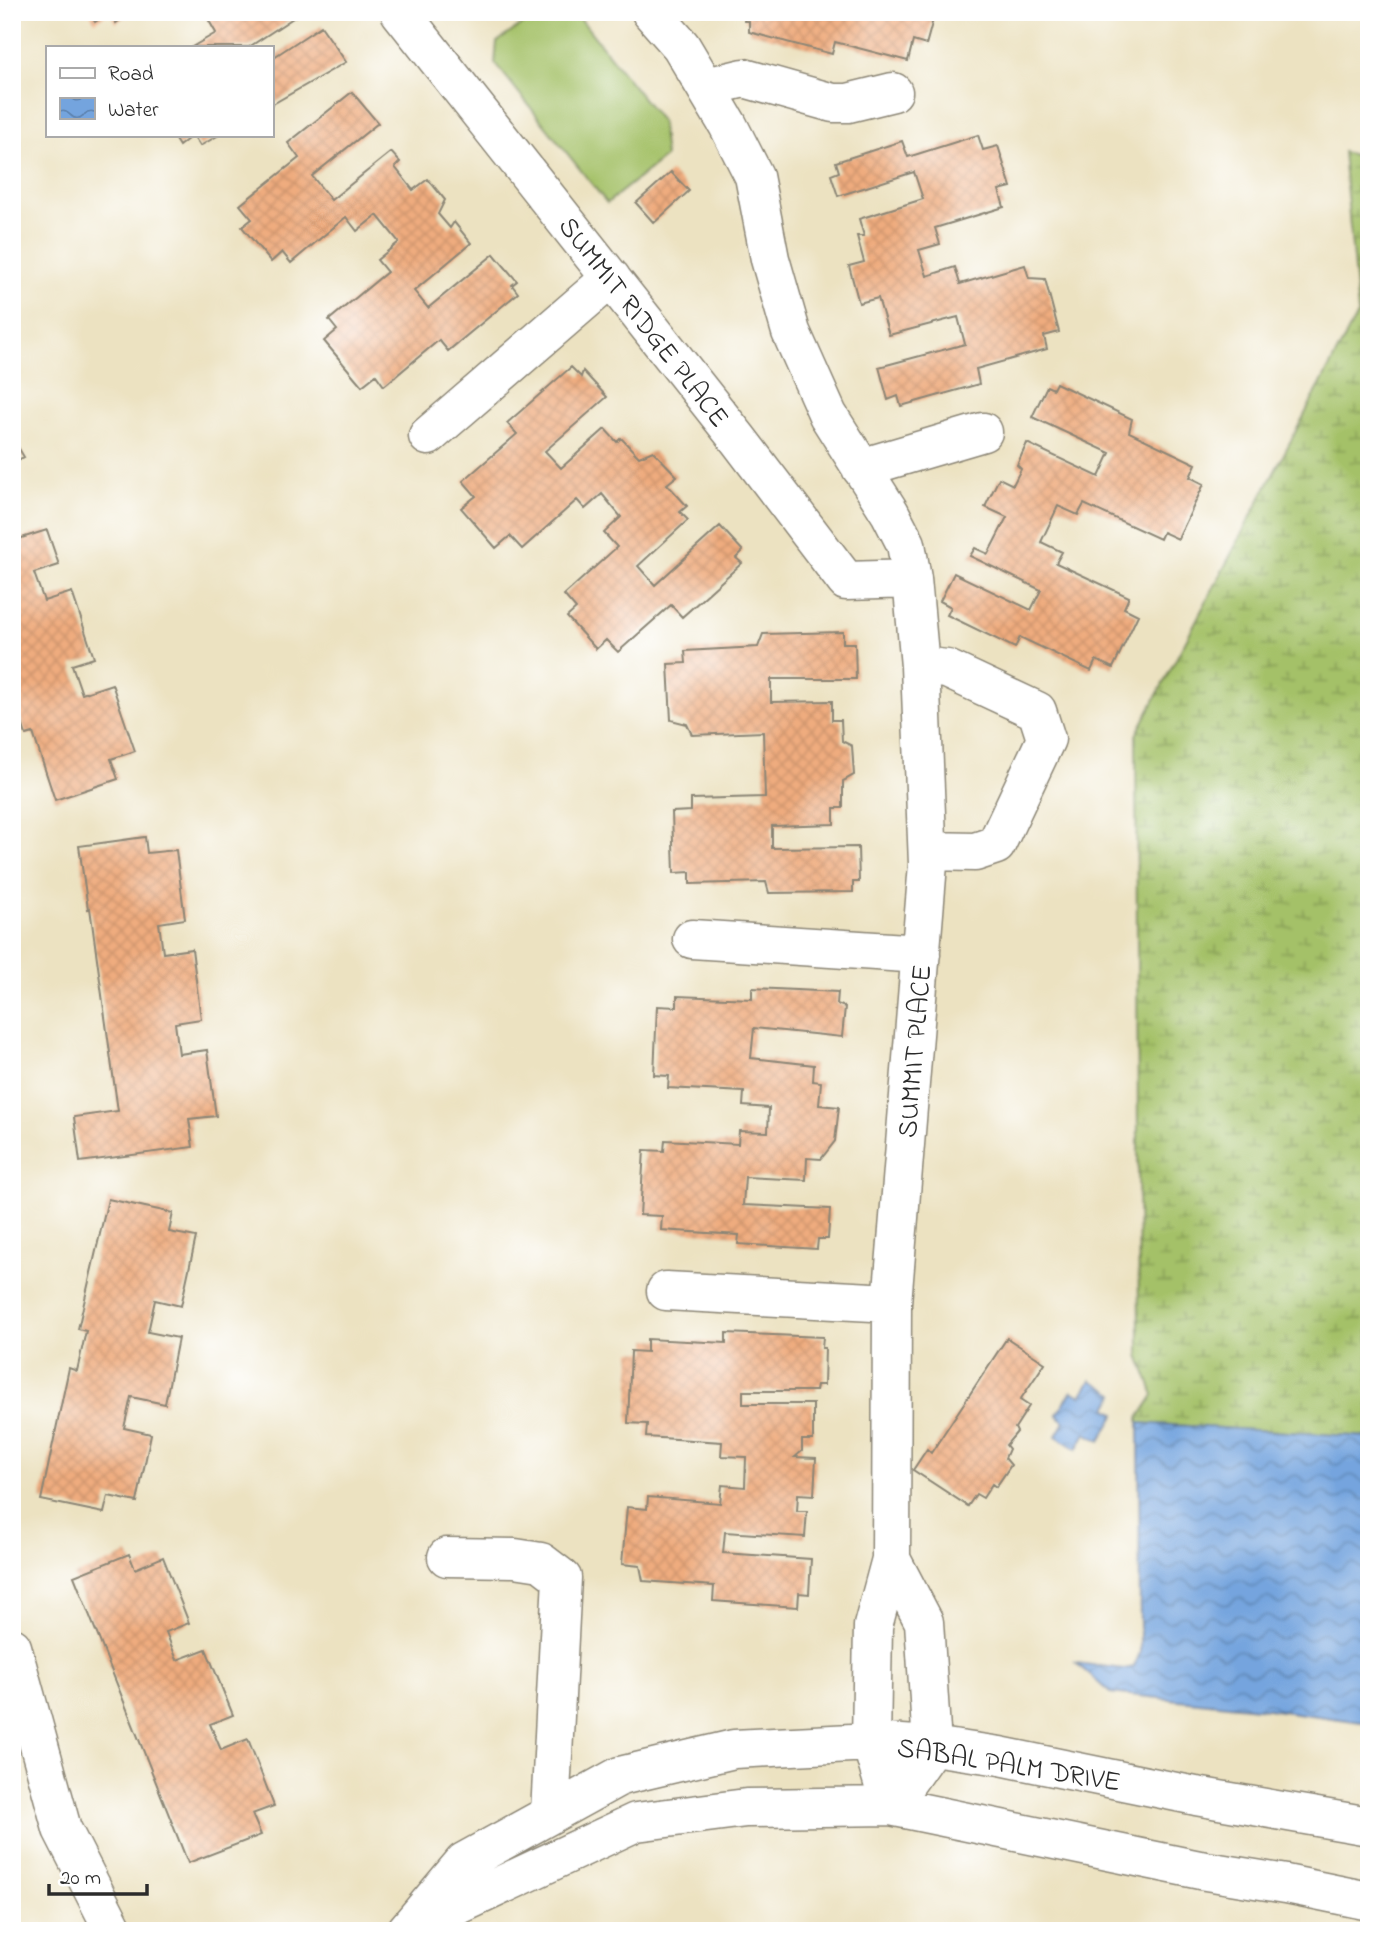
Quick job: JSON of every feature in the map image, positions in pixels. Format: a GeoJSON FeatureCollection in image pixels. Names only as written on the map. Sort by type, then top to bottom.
{"type":"FeatureCollection","features":[{"type":"Feature","properties":{"kind":"street","name":"SUMMIT RIDGE PLACE"},"geometry":{"type":"LineString","coordinates":[[400,12],[738,439],[846,581],[909,561]]}},
{"type":"Feature","properties":{"kind":"street"},"geometry":{"type":"LineString","coordinates":[[655,13],[681,46],[706,87],[754,176],[770,259],[791,332],[828,415],[890,513],[909,561]]}},
{"type":"Feature","properties":{"kind":"street"},"geometry":{"type":"LineString","coordinates":[[706,87],[744,78],[832,103],[848,103],[893,92]]}},
{"type":"Feature","properties":{"kind":"street"},"geometry":{"type":"LineString","coordinates":[[428,436],[611,278]]}},
{"type":"Feature","properties":{"kind":"street"},"geometry":{"type":"LineString","coordinates":[[861,467],[983,432]]}},
{"type":"Feature","properties":{"kind":"street","name":"SUMMIT PLACE"},"geometry":{"type":"LineString","coordinates":[[890,1806],[871,1742],[873,1626],[891,1559],[892,1303],[928,851],[919,666],[909,561]]}},
{"type":"Feature","properties":{"kind":"street"},"geometry":{"type":"LineString","coordinates":[[919,666],[947,669],[1037,711],[1046,739],[996,845],[975,852],[928,851]]}},
{"type":"Feature","properties":{"kind":"street"},"geometry":{"type":"LineString","coordinates":[[692,939],[921,954]]}},
{"type":"Feature","properties":{"kind":"street"},"geometry":{"type":"LineString","coordinates":[[666,1291],[892,1303]]}},
{"type":"Feature","properties":{"kind":"street"},"geometry":{"type":"LineString","coordinates":[[447,1557],[515,1558],[541,1562],[562,1578],[550,1814]]}},
{"type":"Feature","properties":{"kind":"street","name":"SUMMIT PLACE"},"geometry":{"type":"LineString","coordinates":[[891,1559],[924,1622],[932,1746]]}},
{"type":"Feature","properties":{"kind":"street"},"geometry":{"type":"LineString","coordinates":[[12,1647],[62,1829],[114,1931]]}},
{"type":"Feature","properties":{"kind":"street","name":"SABAL PALM DRIVE"},"geometry":{"type":"LineString","coordinates":[[407,1930],[464,1862],[550,1814],[620,1776],[734,1749],[871,1742],[932,1746],[1000,1756],[1196,1796],[1369,1826]]}},
{"type":"Feature","properties":{"kind":"street"},"geometry":{"type":"LineString","coordinates":[[890,1806],[932,1746]]}},
{"type":"Feature","properties":{"kind":"street","name":"SABAL PALM DRIVE"},"geometry":{"type":"LineString","coordinates":[[407,1930],[636,1822],[746,1808],[890,1806],[1200,1870],[1369,1901]]}},
{"type":"Feature","properties":{"kind":"green space"},"geometry":{"type":"Polygon","coordinates":[[[540,12],[575,12],[661,121],[665,157],[607,203],[495,63],[497,42],[540,12]]]}},
{"type":"Feature","properties":{"kind":"green space"},"geometry":{"type":"Polygon","coordinates":[[[1343,152],[1369,159],[1369,1437],[1139,1423],[1139,1418],[1154,1395],[1139,1355],[1136,735],[1358,313],[1343,152]]]}},
{"type":"Feature","properties":{"kind":"water"},"geometry":{"type":"Polygon","coordinates":[[[1091,1380],[1115,1394],[1107,1408],[1116,1414],[1100,1441],[1086,1433],[1077,1449],[1056,1436],[1064,1422],[1057,1414],[1072,1391],[1081,1396],[1091,1380]]]}},
{"type":"Feature","properties":{"kind":"water"},"geometry":{"type":"Polygon","coordinates":[[[1139,1423],[1369,1437],[1369,1723],[1267,1709],[1110,1693],[1076,1663],[1124,1669],[1134,1667],[1140,1653],[1139,1423]]]}},
{"type":"Feature","properties":{"kind":"building"},"geometry":{"type":"Polygon","coordinates":[[[89,12],[109,12],[95,22],[89,12]]]}},
{"type":"Feature","properties":{"kind":"building"},"geometry":{"type":"Polygon","coordinates":[[[110,12],[131,12],[116,23],[110,12]]]}},
{"type":"Feature","properties":{"kind":"building"},"geometry":{"type":"Polygon","coordinates":[[[219,12],[293,12],[296,16],[251,46],[194,46],[216,33],[208,19],[219,12]]]}},
{"type":"Feature","properties":{"kind":"building"},"geometry":{"type":"Polygon","coordinates":[[[746,12],[935,12],[926,45],[913,41],[908,61],[835,42],[832,54],[749,32],[749,21],[744,21],[746,12]]]}},
{"type":"Feature","properties":{"kind":"building"},"geometry":{"type":"Polygon","coordinates":[[[321,26],[346,62],[273,104],[273,58],[321,26]]]}},
{"type":"Feature","properties":{"kind":"building"},"geometry":{"type":"Polygon","coordinates":[[[352,92],[378,123],[312,176],[331,200],[391,152],[400,162],[395,167],[413,190],[428,179],[445,200],[438,214],[450,228],[454,222],[471,243],[414,291],[428,308],[494,254],[517,281],[512,285],[518,293],[448,351],[439,340],[384,386],[376,375],[362,386],[324,341],[337,330],[329,320],[387,272],[377,260],[399,242],[377,215],[357,231],[346,217],[291,263],[282,252],[271,262],[242,227],[252,219],[240,205],[299,158],[288,143],[352,92]]]}},
{"type":"Feature","properties":{"kind":"building"},"geometry":{"type":"Polygon","coordinates":[[[978,135],[983,150],[998,146],[1011,187],[999,190],[1004,207],[935,228],[940,244],[919,250],[927,276],[955,267],[960,284],[1025,265],[1029,278],[1045,279],[1059,332],[1044,336],[1047,349],[976,369],[979,384],[901,406],[898,396],[888,400],[879,367],[965,344],[958,317],[889,335],[878,298],[859,303],[849,266],[864,262],[857,236],[864,236],[859,219],[923,199],[914,172],[838,196],[831,175],[839,172],[836,162],[902,141],[908,157],[978,135]]]}},
{"type":"Feature","properties":{"kind":"building"},"geometry":{"type":"Polygon","coordinates":[[[173,136],[192,136],[179,146],[173,136]]]}},
{"type":"Feature","properties":{"kind":"building"},"geometry":{"type":"Polygon","coordinates":[[[194,136],[217,136],[200,146],[194,136]]]}},
{"type":"Feature","properties":{"kind":"building"},"geometry":{"type":"Polygon","coordinates":[[[671,172],[689,191],[654,223],[636,203],[671,172]]]}},
{"type":"Feature","properties":{"kind":"building"},"geometry":{"type":"Polygon","coordinates":[[[571,367],[581,377],[583,371],[607,397],[545,451],[561,468],[605,429],[617,442],[621,438],[639,457],[653,451],[677,476],[667,484],[687,506],[680,512],[688,520],[638,566],[655,585],[720,526],[743,551],[736,558],[742,563],[682,617],[671,605],[618,652],[606,640],[596,649],[567,617],[576,609],[564,595],[617,547],[604,533],[621,517],[602,494],[585,509],[577,500],[522,549],[510,536],[496,548],[461,508],[476,496],[463,481],[517,434],[507,423],[571,367]]]}},
{"type":"Feature","properties":{"kind":"building"},"geometry":{"type":"Polygon","coordinates":[[[1056,383],[1132,419],[1129,432],[1196,464],[1190,477],[1204,484],[1178,539],[1163,532],[1160,539],[1084,504],[1078,515],[1058,506],[1041,542],[1062,552],[1056,563],[1129,597],[1124,608],[1138,615],[1113,668],[1096,660],[1091,671],[1020,637],[1015,648],[947,615],[951,607],[940,601],[954,573],[1031,610],[1041,590],[970,556],[975,548],[988,554],[1007,517],[985,507],[999,478],[1013,485],[1021,469],[1017,465],[1027,443],[1099,477],[1110,453],[1032,417],[1047,386],[1053,389],[1056,383]]]}},
{"type":"Feature","properties":{"kind":"building"},"geometry":{"type":"Polygon","coordinates":[[[12,437],[24,457],[12,463],[12,437]]]}},
{"type":"Feature","properties":{"kind":"building"},"geometry":{"type":"Polygon","coordinates":[[[47,530],[59,565],[34,573],[44,601],[72,592],[94,658],[72,665],[82,694],[112,684],[135,751],[111,759],[118,779],[55,800],[33,733],[26,735],[12,693],[12,541],[47,530]]]}},
{"type":"Feature","properties":{"kind":"building"},"geometry":{"type":"Polygon","coordinates":[[[843,632],[843,643],[855,643],[856,679],[771,679],[771,702],[832,701],[832,720],[841,720],[842,741],[852,746],[854,775],[843,781],[843,808],[834,808],[834,824],[772,826],[772,848],[858,847],[859,882],[853,882],[853,892],[769,893],[766,882],[690,884],[690,872],[674,873],[672,812],[691,811],[691,799],[765,797],[763,732],[692,735],[687,724],[671,720],[668,664],[686,663],[685,651],[758,647],[763,634],[843,632]]]}},
{"type":"Feature","properties":{"kind":"building"},"geometry":{"type":"Polygon","coordinates":[[[145,837],[147,853],[176,850],[185,919],[159,923],[163,953],[192,949],[201,1019],[175,1023],[179,1054],[207,1050],[216,1116],[189,1119],[193,1147],[80,1162],[74,1117],[118,1111],[79,846],[145,837]]]}},
{"type":"Feature","properties":{"kind":"building"},"geometry":{"type":"Polygon","coordinates":[[[752,988],[838,992],[837,1004],[845,1007],[842,1037],[754,1028],[751,1058],[814,1065],[813,1081],[821,1082],[819,1105],[839,1107],[835,1141],[821,1159],[807,1158],[806,1180],[745,1177],[743,1205],[830,1209],[828,1239],[818,1239],[817,1249],[738,1244],[739,1235],[661,1230],[662,1216],[640,1215],[644,1150],[664,1151],[665,1140],[738,1144],[739,1131],[768,1132],[769,1108],[743,1106],[744,1092],[668,1088],[669,1076],[654,1075],[657,1006],[677,1007],[677,996],[752,999],[752,988]]]}},
{"type":"Feature","properties":{"kind":"building"},"geometry":{"type":"Polygon","coordinates":[[[108,1199],[173,1213],[169,1232],[196,1237],[181,1306],[155,1300],[148,1332],[178,1338],[165,1404],[131,1397],[124,1428],[151,1434],[137,1502],[108,1496],[104,1513],[41,1500],[69,1368],[77,1371],[86,1331],[78,1329],[108,1199]]]}},
{"type":"Feature","properties":{"kind":"building"},"geometry":{"type":"Polygon","coordinates":[[[726,1333],[823,1337],[824,1385],[817,1385],[816,1391],[743,1391],[743,1404],[813,1404],[813,1440],[802,1440],[802,1451],[795,1457],[816,1458],[814,1495],[798,1494],[797,1511],[807,1511],[805,1537],[725,1532],[723,1553],[811,1559],[809,1594],[799,1593],[798,1607],[713,1601],[714,1586],[643,1581],[640,1566],[622,1564],[627,1507],[647,1509],[648,1497],[720,1503],[722,1485],[745,1487],[746,1457],[721,1456],[722,1442],[646,1437],[647,1424],[628,1423],[631,1351],[647,1352],[647,1339],[726,1343],[726,1333]]]}},
{"type":"Feature","properties":{"kind":"building"},"geometry":{"type":"Polygon","coordinates":[[[1007,1338],[1045,1363],[1020,1400],[1029,1406],[1015,1428],[1017,1432],[1006,1445],[1009,1449],[1005,1458],[1011,1465],[996,1487],[992,1484],[983,1498],[976,1494],[968,1506],[913,1470],[927,1449],[931,1453],[1007,1338]]]}},
{"type":"Feature","properties":{"kind":"building"},"geometry":{"type":"Polygon","coordinates":[[[129,1554],[135,1569],[163,1557],[189,1623],[166,1632],[177,1660],[206,1649],[233,1715],[210,1724],[221,1750],[248,1739],[274,1806],[252,1814],[261,1835],[188,1863],[74,1576],[129,1554]]]}}]}
